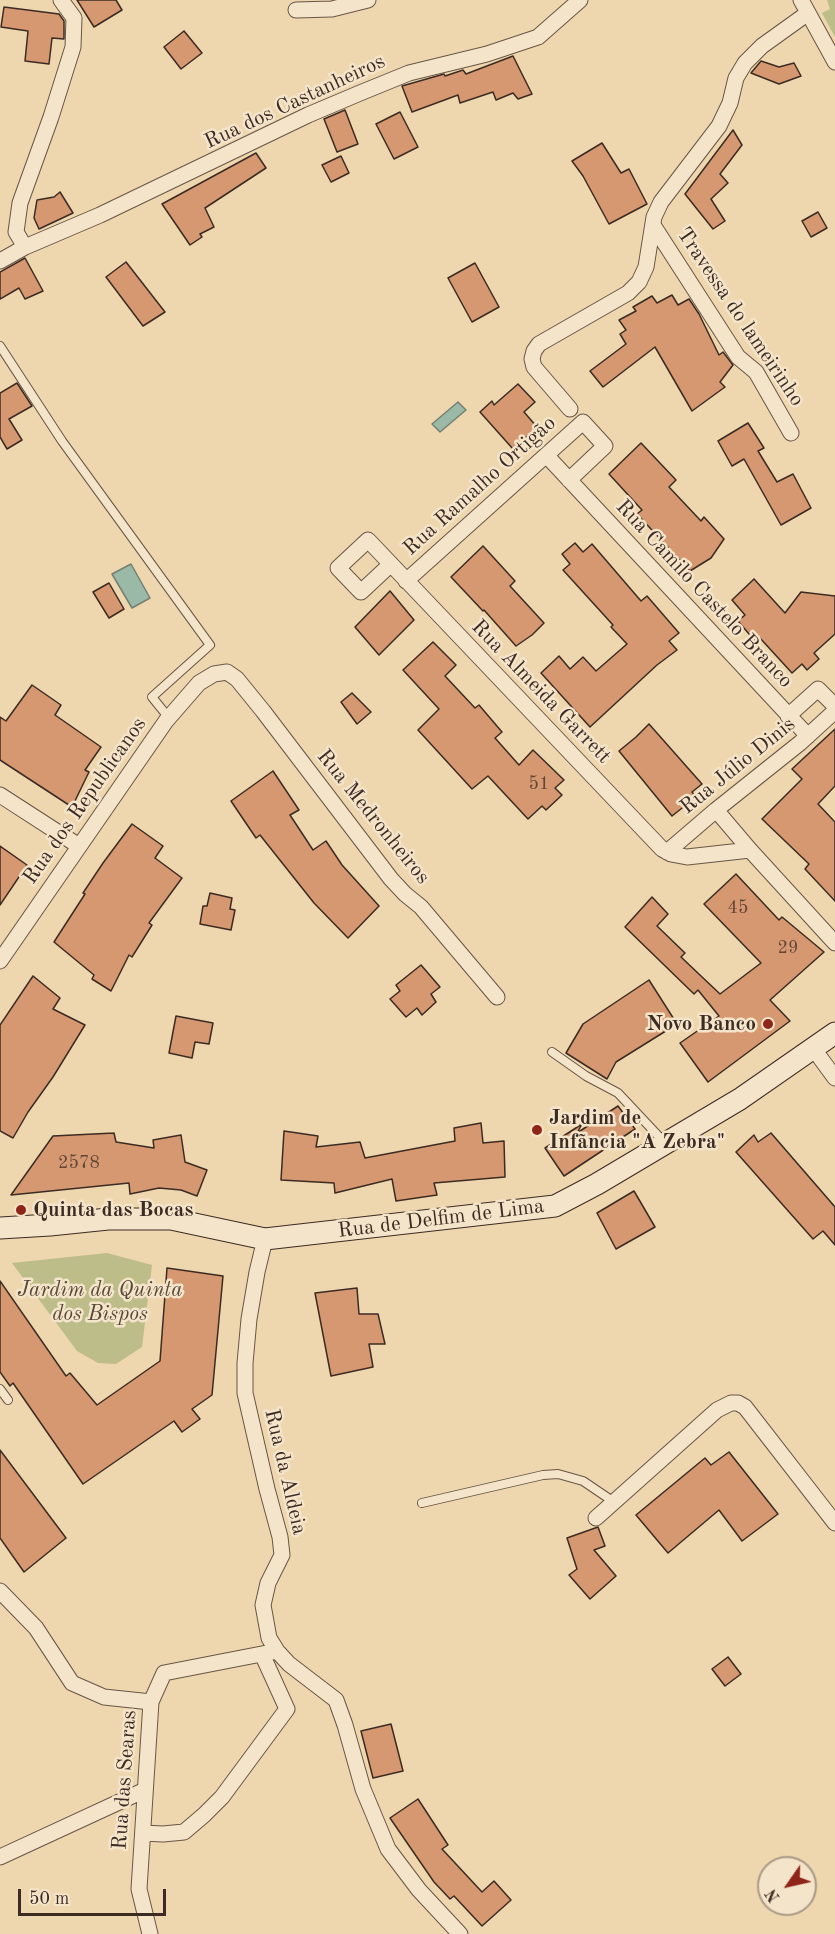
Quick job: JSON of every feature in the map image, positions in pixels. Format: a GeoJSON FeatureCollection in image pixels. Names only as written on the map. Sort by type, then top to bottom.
{"type":"FeatureCollection","features":[{"type":"Feature","properties":{"kind":"main road","name":"Rua de Delfim de Lima"},"geometry":{"type":"LineString","coordinates":[[0,1228],[50,1226],[108,1218],[171,1219],[265,1239],[555,1206],[597,1184],[740,1099],[835,1033]]}},
{"type":"Feature","properties":{"kind":"street"},"geometry":{"type":"LineString","coordinates":[[25,247],[16,232],[20,203],[73,47],[74,18],[62,0]]}},
{"type":"Feature","properties":{"kind":"street"},"geometry":{"type":"LineString","coordinates":[[296,10],[332,9],[368,0]]}},
{"type":"Feature","properties":{"kind":"street","name":"Rua dos Castanheiros"},"geometry":{"type":"LineString","coordinates":[[0,261],[25,247],[100,215],[308,115],[360,93],[409,73],[487,54],[538,37],[580,0]]}},
{"type":"Feature","properties":{"kind":"street"},"geometry":{"type":"LineString","coordinates":[[570,409],[534,367],[532,355],[534,351],[539,344],[628,293],[639,282],[646,267],[653,225],[661,202],[719,126],[730,103],[736,78],[745,63],[805,6],[835,62]]}},
{"type":"Feature","properties":{"kind":"street","name":"Travessa do lameirinho"},"geometry":{"type":"LineString","coordinates":[[653,225],[738,357],[756,372],[790,433]]}},
{"type":"Feature","properties":{"kind":"street","name":"Rua Ramalho Ortigão"},"geometry":{"type":"LineString","coordinates":[[406,581],[583,423],[605,446],[569,480]]}},
{"type":"Feature","properties":{"kind":"street","name":"Rua Camilo Castelo Branco"},"geometry":{"type":"LineString","coordinates":[[547,456],[808,736]]}},
{"type":"Feature","properties":{"kind":"street","name":"Rua Almeida Garrett"},"geometry":{"type":"LineString","coordinates":[[391,564],[664,850]]}},
{"type":"Feature","properties":{"kind":"street","name":"Rua Medronheiros"},"geometry":{"type":"LineString","coordinates":[[214,674],[227,672],[237,679],[391,879],[421,907],[497,997]]}},
{"type":"Feature","properties":{"kind":"street","name":"Rua dos Republicanos"},"geometry":{"type":"LineString","coordinates":[[0,961],[169,718],[200,683],[214,674]]}},
{"type":"Feature","properties":{"kind":"street","name":"Rua Júlio Dinis"},"geometry":{"type":"LineString","coordinates":[[788,716],[818,689],[835,706]]}},
{"type":"Feature","properties":{"kind":"street","name":"Rua Júlio Dinis"},"geometry":{"type":"LineString","coordinates":[[664,850],[808,736],[835,711]]}},
{"type":"Feature","properties":{"kind":"street"},"geometry":{"type":"LineString","coordinates":[[0,795],[79,846]]}},
{"type":"Feature","properties":{"kind":"street"},"geometry":{"type":"LineString","coordinates":[[716,810],[835,943]]}},
{"type":"Feature","properties":{"kind":"street"},"geometry":{"type":"LineString","coordinates":[[664,850],[677,856],[692,857],[750,850]]}},
{"type":"Feature","properties":{"kind":"street"},"geometry":{"type":"LineString","coordinates":[[813,1048],[835,1078]]}},
{"type":"Feature","properties":{"kind":"street","name":"Rua da Aldeia"},"geometry":{"type":"LineString","coordinates":[[265,1239],[256,1272],[249,1319],[245,1393],[280,1537],[282,1555],[268,1583],[263,1605],[270,1652],[336,1700],[363,1789],[388,1849],[419,1890],[460,1934]]}},
{"type":"Feature","properties":{"kind":"street"},"geometry":{"type":"LineString","coordinates":[[596,1518],[717,1410],[731,1403],[738,1403],[745,1407],[835,1522]]}},
{"type":"Feature","properties":{"kind":"street"},"geometry":{"type":"LineString","coordinates":[[0,1591],[36,1628],[72,1683],[104,1697],[151,1702]]}},
{"type":"Feature","properties":{"kind":"street"},"geometry":{"type":"LineString","coordinates":[[143,1833],[184,1832],[204,1815],[222,1797],[287,1709],[270,1652]]}},
{"type":"Feature","properties":{"kind":"street","name":"Rua das Searas"},"geometry":{"type":"LineString","coordinates":[[150,1934],[139,1889],[151,1702],[164,1672],[270,1652]]}},
{"type":"Feature","properties":{"kind":"street"},"geometry":{"type":"LineString","coordinates":[[0,1857],[145,1790]]}},
{"type":"Feature","properties":{"kind":"lane"},"geometry":{"type":"LineString","coordinates":[[0,346],[62,441],[210,645],[152,697],[169,718]]}},
{"type":"Feature","properties":{"kind":"lane"},"geometry":{"type":"LineString","coordinates":[[552,1052],[586,1076],[618,1093],[664,1143]]}},
{"type":"Feature","properties":{"kind":"lane"},"geometry":{"type":"LineString","coordinates":[[0,1389],[8,1400]]}},
{"type":"Feature","properties":{"kind":"lane"},"geometry":{"type":"LineString","coordinates":[[422,1503],[543,1475],[558,1474],[583,1481],[614,1502]]}},
{"type":"Feature","properties":{"kind":"green space"},"geometry":{"type":"Polygon","coordinates":[[[827,0],[835,0],[835,37],[822,13],[830,9],[827,0]]]}},
{"type":"Feature","properties":{"kind":"green space","name":"Jardim da Quinta dos Bispos"},"geometry":{"type":"Polygon","coordinates":[[[107,1253],[152,1265],[142,1347],[116,1364],[98,1363],[77,1351],[12,1263],[107,1253]]]}},
{"type":"Feature","properties":{"kind":"shaded area"},"geometry":{"type":"Polygon","coordinates":[[[458,402],[466,410],[440,432],[432,424],[458,402]]]}},
{"type":"Feature","properties":{"kind":"shaded area"},"geometry":{"type":"Polygon","coordinates":[[[131,564],[150,598],[132,608],[112,574],[131,564]]]}},
{"type":"Feature","properties":{"kind":"building"},"geometry":{"type":"Polygon","coordinates":[[[77,0],[116,0],[122,10],[94,27],[77,0]]]}},
{"type":"Feature","properties":{"kind":"building"},"geometry":{"type":"Polygon","coordinates":[[[4,7],[59,14],[64,21],[64,39],[52,38],[49,64],[25,61],[28,31],[1,27],[4,7]]]}},
{"type":"Feature","properties":{"kind":"building"},"geometry":{"type":"Polygon","coordinates":[[[184,31],[202,53],[181,69],[164,47],[184,31]]]}},
{"type":"Feature","properties":{"kind":"building"},"geometry":{"type":"Polygon","coordinates":[[[513,56],[532,94],[518,99],[513,93],[496,100],[493,92],[460,103],[458,95],[412,112],[402,86],[463,70],[466,74],[513,56]]]}},
{"type":"Feature","properties":{"kind":"building"},"geometry":{"type":"Polygon","coordinates":[[[761,61],[779,67],[794,63],[801,76],[779,84],[751,73],[761,61]]]}},
{"type":"Feature","properties":{"kind":"building"},"geometry":{"type":"Polygon","coordinates":[[[345,110],[358,144],[337,152],[324,119],[345,110]]]}},
{"type":"Feature","properties":{"kind":"building"},"geometry":{"type":"Polygon","coordinates":[[[400,112],[418,147],[394,159],[376,124],[400,112]]]}},
{"type":"Feature","properties":{"kind":"building"},"geometry":{"type":"Polygon","coordinates":[[[733,130],[742,145],[720,174],[728,183],[711,199],[725,221],[713,229],[685,194],[733,130]]]}},
{"type":"Feature","properties":{"kind":"building"},"geometry":{"type":"Polygon","coordinates":[[[602,143],[621,173],[629,169],[647,204],[609,224],[583,176],[572,161],[602,143]]]}},
{"type":"Feature","properties":{"kind":"building"},"geometry":{"type":"Polygon","coordinates":[[[256,153],[266,168],[205,208],[214,227],[200,234],[202,237],[190,245],[162,204],[256,153]]]}},
{"type":"Feature","properties":{"kind":"building"},"geometry":{"type":"Polygon","coordinates":[[[341,156],[349,173],[331,182],[322,165],[341,156]]]}},
{"type":"Feature","properties":{"kind":"building"},"geometry":{"type":"Polygon","coordinates":[[[60,192],[73,213],[39,229],[34,218],[37,200],[54,197],[60,192]]]}},
{"type":"Feature","properties":{"kind":"building"},"geometry":{"type":"Polygon","coordinates":[[[818,212],[827,228],[811,237],[802,221],[818,212]]]}},
{"type":"Feature","properties":{"kind":"building"},"geometry":{"type":"Polygon","coordinates":[[[25,258],[43,291],[25,299],[19,288],[0,299],[0,272],[25,258]]]}},
{"type":"Feature","properties":{"kind":"building"},"geometry":{"type":"Polygon","coordinates":[[[126,262],[165,312],[143,326],[106,277],[126,262]]]}},
{"type":"Feature","properties":{"kind":"building"},"geometry":{"type":"Polygon","coordinates":[[[475,263],[499,307],[472,322],[448,278],[475,263]]]}},
{"type":"Feature","properties":{"kind":"building"},"geometry":{"type":"Polygon","coordinates":[[[672,295],[678,305],[689,299],[719,355],[723,352],[733,365],[720,382],[725,387],[692,411],[655,347],[603,387],[590,371],[626,344],[620,334],[626,330],[619,320],[636,311],[633,307],[652,296],[657,303],[672,295]]]}},
{"type":"Feature","properties":{"kind":"building"},"geometry":{"type":"Polygon","coordinates":[[[17,383],[32,406],[9,419],[22,440],[7,449],[0,437],[0,393],[17,383]]]}},
{"type":"Feature","properties":{"kind":"building"},"geometry":{"type":"Polygon","coordinates":[[[518,384],[535,402],[524,412],[537,427],[513,449],[480,412],[492,401],[494,405],[518,384]]]}},
{"type":"Feature","properties":{"kind":"building"},"geometry":{"type":"Polygon","coordinates":[[[748,423],[764,448],[758,451],[777,482],[793,474],[811,508],[781,525],[744,459],[732,466],[718,441],[748,423]]]}},
{"type":"Feature","properties":{"kind":"building"},"geometry":{"type":"Polygon","coordinates":[[[641,443],[676,480],[669,487],[701,521],[704,517],[724,539],[711,558],[690,571],[637,514],[642,510],[609,474],[641,443]]]}},
{"type":"Feature","properties":{"kind":"building"},"geometry":{"type":"Polygon","coordinates":[[[575,543],[583,552],[592,544],[641,601],[647,596],[679,633],[669,641],[677,650],[657,665],[590,727],[541,673],[559,656],[570,669],[583,657],[596,671],[627,644],[611,627],[613,625],[563,570],[570,564],[562,554],[575,543]]]}},
{"type":"Feature","properties":{"kind":"building"},"geometry":{"type":"Polygon","coordinates":[[[483,546],[515,581],[510,586],[544,623],[516,646],[451,577],[483,546]]]}},
{"type":"Feature","properties":{"kind":"building"},"geometry":{"type":"Polygon","coordinates":[[[754,579],[785,613],[801,592],[835,596],[835,634],[814,653],[819,659],[807,670],[802,664],[792,673],[759,637],[755,641],[738,621],[745,615],[732,600],[754,579]]]}},
{"type":"Feature","properties":{"kind":"building"},"geometry":{"type":"Polygon","coordinates":[[[109,583],[124,609],[109,618],[93,592],[109,583]]]}},
{"type":"Feature","properties":{"kind":"building"},"geometry":{"type":"Polygon","coordinates":[[[390,591],[414,620],[379,655],[355,627],[390,591]]]}},
{"type":"Feature","properties":{"kind":"building"},"geometry":{"type":"Polygon","coordinates":[[[433,642],[456,665],[445,676],[475,708],[479,705],[502,732],[495,738],[519,765],[533,750],[564,780],[555,788],[562,795],[546,810],[542,806],[528,819],[488,776],[472,789],[418,730],[439,709],[403,670],[433,642]]]}},
{"type":"Feature","properties":{"kind":"building"},"geometry":{"type":"Polygon","coordinates":[[[32,685],[61,705],[55,715],[101,747],[85,770],[89,772],[72,807],[0,760],[0,717],[6,721],[32,685]]]}},
{"type":"Feature","properties":{"kind":"building"},"geometry":{"type":"Polygon","coordinates":[[[352,693],[371,712],[357,724],[341,702],[352,693]]]}},
{"type":"Feature","properties":{"kind":"building"},"geometry":{"type":"Polygon","coordinates":[[[649,724],[702,784],[692,792],[696,797],[672,816],[619,751],[649,724]]]}},
{"type":"Feature","properties":{"kind":"building"},"geometry":{"type":"Polygon","coordinates":[[[835,729],[835,786],[818,804],[835,822],[835,901],[805,869],[809,864],[762,819],[802,779],[792,769],[835,729]]]}},
{"type":"Feature","properties":{"kind":"building"},"geometry":{"type":"Polygon","coordinates":[[[273,771],[299,810],[290,815],[313,850],[326,841],[342,865],[379,906],[348,938],[314,903],[260,835],[256,838],[231,801],[273,771]]]}},
{"type":"Feature","properties":{"kind":"building"},"geometry":{"type":"Polygon","coordinates":[[[132,824],[163,846],[155,858],[182,878],[149,923],[152,925],[132,957],[129,955],[111,991],[92,979],[94,975],[54,942],[85,894],[83,893],[132,824]]]}},
{"type":"Feature","properties":{"kind":"building"},"geometry":{"type":"Polygon","coordinates":[[[0,846],[27,865],[0,905],[0,846]]]}},
{"type":"Feature","properties":{"kind":"building"},"geometry":{"type":"Polygon","coordinates":[[[736,874],[779,920],[782,917],[824,952],[770,1000],[790,1021],[708,1082],[680,1043],[719,1016],[698,990],[694,994],[625,927],[652,897],[668,914],[657,926],[685,953],[681,957],[720,994],[761,963],[704,904],[736,874]]]}},
{"type":"Feature","properties":{"kind":"building"},"geometry":{"type":"Polygon","coordinates":[[[210,893],[232,898],[230,909],[235,910],[231,930],[200,924],[203,906],[207,906],[210,893]]]}},
{"type":"Feature","properties":{"kind":"building"},"geometry":{"type":"Polygon","coordinates":[[[421,965],[440,987],[431,994],[436,1002],[422,1015],[417,1008],[406,1017],[390,999],[400,991],[396,985],[421,965]]]}},
{"type":"Feature","properties":{"kind":"building"},"geometry":{"type":"Polygon","coordinates":[[[33,976],[60,998],[53,1009],[85,1025],[13,1138],[0,1131],[0,1025],[33,976]]]}},
{"type":"Feature","properties":{"kind":"building"},"geometry":{"type":"Polygon","coordinates":[[[649,980],[677,1024],[616,1062],[607,1079],[566,1053],[583,1024],[649,980]]]}},
{"type":"Feature","properties":{"kind":"building"},"geometry":{"type":"Polygon","coordinates":[[[176,1016],[213,1023],[209,1044],[195,1042],[192,1058],[169,1053],[176,1016]]]}},
{"type":"Feature","properties":{"kind":"building"},"geometry":{"type":"Polygon","coordinates":[[[618,1106],[635,1129],[564,1176],[545,1148],[582,1124],[577,1133],[618,1106]]]}},
{"type":"Feature","properties":{"kind":"building"},"geometry":{"type":"Polygon","coordinates":[[[481,1123],[483,1143],[504,1141],[505,1177],[434,1183],[437,1195],[396,1201],[392,1179],[335,1193],[334,1183],[281,1180],[284,1131],[318,1136],[316,1147],[360,1142],[365,1158],[455,1141],[454,1128],[481,1123]]]}},
{"type":"Feature","properties":{"kind":"building"},"geometry":{"type":"Polygon","coordinates":[[[114,1133],[116,1142],[154,1148],[153,1140],[181,1135],[185,1162],[207,1170],[197,1196],[181,1190],[159,1188],[130,1194],[129,1183],[11,1195],[53,1136],[114,1133]]]}},
{"type":"Feature","properties":{"kind":"building"},"geometry":{"type":"Polygon","coordinates":[[[771,1133],[835,1207],[835,1245],[823,1231],[813,1239],[736,1152],[754,1135],[758,1142],[771,1133]]]}},
{"type":"Feature","properties":{"kind":"building"},"geometry":{"type":"Polygon","coordinates":[[[634,1191],[655,1227],[616,1249],[597,1213],[634,1191]]]}},
{"type":"Feature","properties":{"kind":"building"},"geometry":{"type":"Polygon","coordinates":[[[167,1268],[223,1276],[212,1395],[192,1409],[200,1419],[182,1432],[174,1421],[83,1484],[13,1383],[10,1386],[0,1372],[0,1281],[66,1376],[70,1373],[97,1405],[160,1361],[167,1268]]]}},
{"type":"Feature","properties":{"kind":"building"},"geometry":{"type":"Polygon","coordinates":[[[357,1288],[359,1314],[378,1314],[385,1344],[369,1344],[373,1367],[331,1376],[315,1293],[357,1288]]]}},
{"type":"Feature","properties":{"kind":"building"},"geometry":{"type":"Polygon","coordinates":[[[0,1450],[66,1538],[24,1572],[0,1538],[0,1450]]]}},
{"type":"Feature","properties":{"kind":"building"},"geometry":{"type":"Polygon","coordinates":[[[729,1452],[778,1514],[742,1541],[719,1510],[668,1553],[636,1515],[705,1458],[711,1465],[729,1452]]]}},
{"type":"Feature","properties":{"kind":"building"},"geometry":{"type":"Polygon","coordinates":[[[598,1527],[605,1546],[594,1550],[616,1576],[590,1599],[569,1575],[577,1569],[567,1538],[598,1527]]]}},
{"type":"Feature","properties":{"kind":"building"},"geometry":{"type":"Polygon","coordinates":[[[728,1657],[741,1674],[725,1686],[712,1669],[728,1657]]]}},
{"type":"Feature","properties":{"kind":"building"},"geometry":{"type":"Polygon","coordinates":[[[391,1724],[403,1771],[373,1778],[361,1731],[391,1724]]]}},
{"type":"Feature","properties":{"kind":"building"},"geometry":{"type":"Polygon","coordinates":[[[418,1799],[448,1845],[442,1849],[482,1892],[494,1881],[511,1900],[482,1926],[454,1896],[450,1899],[434,1882],[390,1818],[418,1799]]]}},
{"type":"Feature","properties":{"kind":"place","name":"Novo Banco"},"geometry":{"type":"Point","coordinates":[768,1024]}},
{"type":"Feature","properties":{"kind":"place","name":"Jardim de Infãncia \"A Zebra\""},"geometry":{"type":"Point","coordinates":[537,1130]}},
{"type":"Feature","properties":{"kind":"place","name":"Quinta das Bocas"},"geometry":{"type":"Point","coordinates":[21,1210]}}]}
